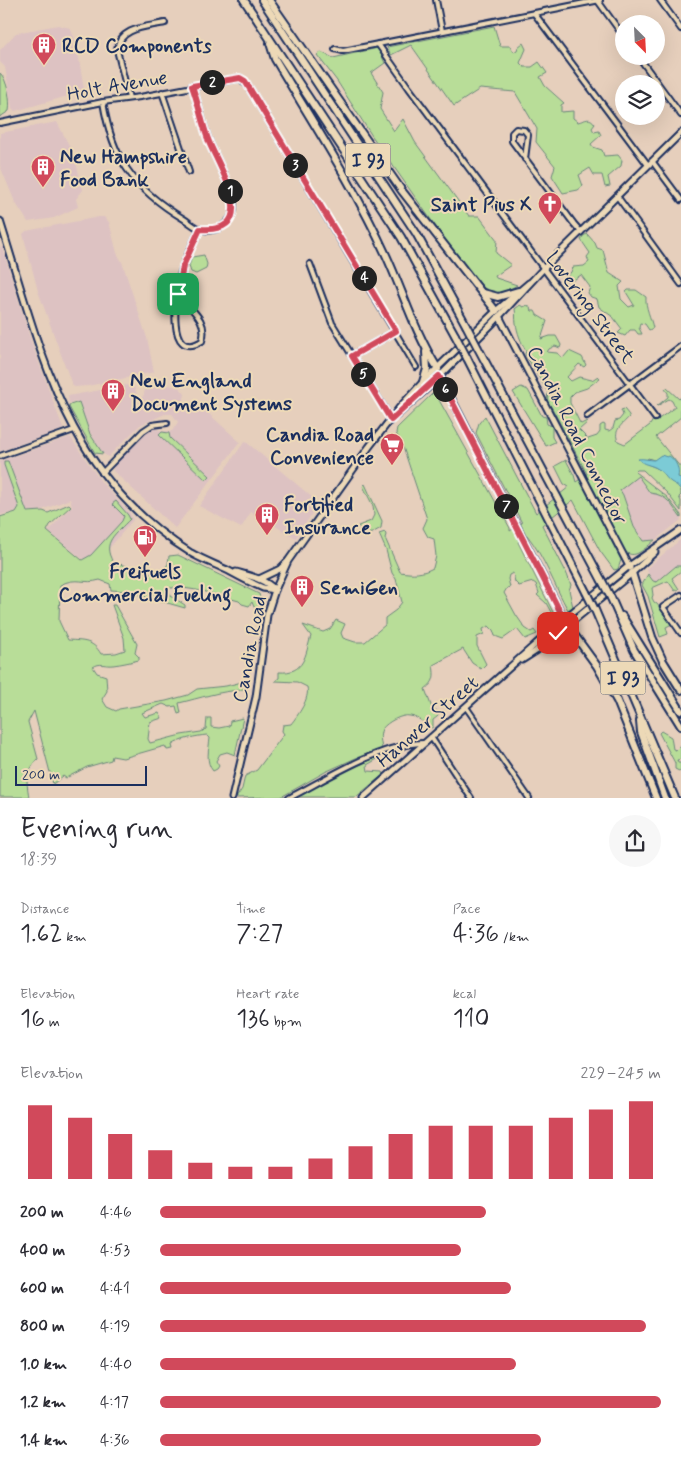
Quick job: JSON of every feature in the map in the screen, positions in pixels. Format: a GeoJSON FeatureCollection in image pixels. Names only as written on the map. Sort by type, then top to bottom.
{"type":"FeatureCollection","features":[{"type":"Feature","properties":{"kind":"highway","name":"I 93"},"geometry":{"type":"LineString","coordinates":[[244,0],[401,237],[455,335],[595,610],[675,798]]}},
{"type":"Feature","properties":{"kind":"highway","name":"I 93"},"geometry":{"type":"LineString","coordinates":[[262,0],[416,234],[610,598],[681,711]]}},
{"type":"Feature","properties":{"kind":"highway"},"geometry":{"type":"LineString","coordinates":[[269,0],[282,16],[402,191],[498,314]]}},
{"type":"Feature","properties":{"kind":"highway"},"geometry":{"type":"LineString","coordinates":[[267,35],[275,59],[355,196],[386,254],[438,373]]}},
{"type":"Feature","properties":{"kind":"highway"},"geometry":{"type":"LineString","coordinates":[[482,292],[498,297],[518,291]]}},
{"type":"Feature","properties":{"kind":"highway"},"geometry":{"type":"LineString","coordinates":[[423,382],[427,369],[426,348]]}},
{"type":"Feature","properties":{"kind":"highway"},"geometry":{"type":"LineString","coordinates":[[632,573],[652,637],[663,661],[681,690]]}},
{"type":"Feature","properties":{"kind":"highway"},"geometry":{"type":"LineString","coordinates":[[610,598],[634,650],[681,726]]}},
{"type":"Feature","properties":{"kind":"highway"},"geometry":{"type":"LineString","coordinates":[[566,622],[614,695],[630,730],[656,798]]}},
{"type":"Feature","properties":{"kind":"highway"},"geometry":{"type":"LineString","coordinates":[[640,717],[641,732],[665,798]]}},
{"type":"Feature","properties":{"kind":"main road","name":"Candia Road"},"geometry":{"type":"LineString","coordinates":[[391,420],[681,133]]}},
{"type":"Feature","properties":{"kind":"main road"},"geometry":{"type":"LineString","coordinates":[[0,221],[60,403],[74,430],[102,473],[152,525],[192,553],[263,588],[275,590]]}},
{"type":"Feature","properties":{"kind":"main road","name":"Candia Road"},"geometry":{"type":"LineString","coordinates":[[498,314],[518,291],[529,283]]}},
{"type":"Feature","properties":{"kind":"main road","name":"Candia Road Connector"},"geometry":{"type":"LineString","coordinates":[[498,314],[632,573]]}},
{"type":"Feature","properties":{"kind":"main road","name":"Candia Road"},"geometry":{"type":"LineString","coordinates":[[232,798],[256,697],[266,622],[275,590],[288,561],[369,446],[423,382],[438,373]]}},
{"type":"Feature","properties":{"kind":"main road"},"geometry":{"type":"LineString","coordinates":[[438,373],[566,622]]}},
{"type":"Feature","properties":{"kind":"main road","name":"Hanover Street"},"geometry":{"type":"LineString","coordinates":[[566,622],[632,573],[681,530]]}},
{"type":"Feature","properties":{"kind":"main road","name":"Hanover Street"},"geometry":{"type":"LineString","coordinates":[[364,798],[511,667],[536,651],[629,566],[666,542]]}},
{"type":"Feature","properties":{"kind":"main road"},"geometry":{"type":"LineString","coordinates":[[259,579],[280,569],[288,561]]}},
{"type":"Feature","properties":{"kind":"main road"},"geometry":{"type":"LineString","coordinates":[[228,570],[259,579],[275,590]]}},
{"type":"Feature","properties":{"kind":"street"},"geometry":{"type":"LineString","coordinates":[[436,0],[442,31]]}},
{"type":"Feature","properties":{"kind":"street"},"geometry":{"type":"LineString","coordinates":[[335,49],[342,51],[599,0],[615,24]]}},
{"type":"Feature","properties":{"kind":"street"},"geometry":{"type":"LineString","coordinates":[[660,0],[681,29]]}},
{"type":"Feature","properties":{"kind":"street"},"geometry":{"type":"LineString","coordinates":[[534,13],[650,163],[681,200]]}},
{"type":"Feature","properties":{"kind":"street"},"geometry":{"type":"LineString","coordinates":[[129,98],[117,50],[118,43],[128,31],[165,23]]}},
{"type":"Feature","properties":{"kind":"street","name":"Lovering Street"},"geometry":{"type":"LineString","coordinates":[[378,44],[655,418]]}},
{"type":"Feature","properties":{"kind":"street"},"geometry":{"type":"LineString","coordinates":[[645,65],[681,115]]}},
{"type":"Feature","properties":{"kind":"street","name":"Holt Avenue"},"geometry":{"type":"LineString","coordinates":[[0,122],[240,78],[245,81],[396,331]]}},
{"type":"Feature","properties":{"kind":"street"},"geometry":{"type":"LineString","coordinates":[[103,102],[110,136],[127,169],[145,191],[170,211],[200,229],[214,230],[223,226],[232,215],[234,205],[232,195],[208,140],[192,86]]}},
{"type":"Feature","properties":{"kind":"street"},"geometry":{"type":"LineString","coordinates":[[162,92],[189,172]]}},
{"type":"Feature","properties":{"kind":"street"},"geometry":{"type":"LineString","coordinates":[[525,159],[528,135],[524,130],[516,129],[512,133],[511,139],[525,159],[581,232]]}},
{"type":"Feature","properties":{"kind":"street"},"geometry":{"type":"LineString","coordinates":[[617,196],[681,284]]}},
{"type":"Feature","properties":{"kind":"street"},"geometry":{"type":"LineString","coordinates":[[178,294],[196,313],[204,326],[205,333],[202,341],[195,345],[188,346],[181,341],[177,334],[176,319],[178,294],[183,266],[200,229]]}},
{"type":"Feature","properties":{"kind":"street"},"geometry":{"type":"LineString","coordinates":[[310,264],[332,323],[391,420]]}},
{"type":"Feature","properties":{"kind":"street"},"geometry":{"type":"LineString","coordinates":[[352,356],[396,331],[416,367]]}},
{"type":"Feature","properties":{"kind":"street"},"geometry":{"type":"LineString","coordinates":[[587,416],[681,346]]}},
{"type":"Feature","properties":{"kind":"street"},"geometry":{"type":"LineString","coordinates":[[102,473],[143,431],[152,425],[166,424]]}},
{"type":"Feature","properties":{"kind":"street"},"geometry":{"type":"LineString","coordinates":[[0,456],[74,430]]}},
{"type":"Feature","properties":{"kind":"street"},"geometry":{"type":"LineString","coordinates":[[681,594],[663,607],[681,633]]}},
{"type":"Feature","properties":{"kind":"street"},"geometry":{"type":"LineString","coordinates":[[466,707],[529,798]]}},
{"type":"Feature","properties":{"kind":"street"},"geometry":{"type":"LineString","coordinates":[[431,737],[472,798]]}},
{"type":"Feature","properties":{"kind":"street"},"geometry":{"type":"LineString","coordinates":[[289,798],[336,772],[368,758],[407,745],[424,743]]}},
{"type":"Feature","properties":{"kind":"shaded area"},"geometry":{"type":"Polygon","coordinates":[[[58,25],[70,28],[76,41],[84,89],[82,92],[15,111],[12,108],[5,67],[0,62],[0,50],[16,33],[58,25]]]}},
{"type":"Feature","properties":{"kind":"shaded area"},"geometry":{"type":"Polygon","coordinates":[[[57,122],[74,155],[83,190],[76,199],[78,207],[54,218],[28,222],[15,202],[0,166],[0,133],[57,122]]]}},
{"type":"Feature","properties":{"kind":"shaded area"},"geometry":{"type":"Polygon","coordinates":[[[104,217],[109,222],[117,253],[122,262],[147,338],[154,372],[88,386],[74,387],[38,291],[23,234],[26,231],[104,217]]]}},
{"type":"Feature","properties":{"kind":"shaded area"},"geometry":{"type":"Polygon","coordinates":[[[0,247],[2,247],[32,344],[63,428],[0,451],[0,247]]]}},
{"type":"Feature","properties":{"kind":"shaded area"},"geometry":{"type":"Polygon","coordinates":[[[147,383],[160,383],[180,388],[185,394],[183,403],[198,404],[240,442],[175,528],[113,471],[114,465],[143,434],[154,428],[162,431],[172,431],[178,422],[172,414],[165,414],[140,425],[108,457],[102,453],[90,432],[79,402],[69,403],[68,396],[133,384],[138,397],[143,397],[147,383]]]}},
{"type":"Feature","properties":{"kind":"shaded area"},"geometry":{"type":"Polygon","coordinates":[[[70,437],[102,483],[130,513],[133,520],[106,552],[89,564],[48,531],[72,506],[70,499],[39,511],[17,511],[0,515],[0,461],[70,437]]]}},
{"type":"Feature","properties":{"kind":"shaded area"},"geometry":{"type":"Polygon","coordinates":[[[245,441],[319,503],[296,538],[251,512],[241,528],[199,506],[245,441]]]}},
{"type":"Feature","properties":{"kind":"shaded area"},"geometry":{"type":"Polygon","coordinates":[[[637,476],[650,493],[665,496],[681,518],[681,520],[655,540],[643,541],[634,527],[623,495],[619,490],[637,476]]]}},
{"type":"Feature","properties":{"kind":"shaded area"},"geometry":{"type":"Polygon","coordinates":[[[681,539],[681,566],[676,566],[657,582],[653,581],[648,574],[647,568],[681,539]]]}},
{"type":"Feature","properties":{"kind":"green space"},"geometry":{"type":"Polygon","coordinates":[[[494,26],[500,46],[510,46],[514,52],[523,43],[526,49],[520,63],[524,67],[532,67],[539,62],[547,73],[540,77],[545,86],[564,103],[561,105],[561,112],[573,111],[573,118],[578,122],[588,119],[595,124],[592,128],[594,132],[599,131],[601,135],[591,144],[593,147],[602,150],[604,156],[618,155],[622,160],[621,166],[608,177],[610,186],[605,187],[602,175],[594,175],[590,168],[579,175],[583,186],[578,190],[563,193],[552,176],[555,166],[536,142],[537,129],[515,92],[480,89],[454,106],[411,45],[391,55],[387,47],[494,26]]]}},
{"type":"Feature","properties":{"kind":"green space"},"geometry":{"type":"Polygon","coordinates":[[[378,48],[385,63],[371,73],[383,92],[380,109],[394,131],[403,119],[415,142],[469,216],[479,216],[497,240],[496,253],[511,265],[495,276],[517,285],[513,288],[496,293],[483,287],[446,241],[372,136],[337,81],[317,55],[321,52],[333,58],[378,48]]]}},
{"type":"Feature","properties":{"kind":"green space"},"geometry":{"type":"Polygon","coordinates":[[[0,73],[9,96],[9,111],[0,117],[0,73]]]}},
{"type":"Feature","properties":{"kind":"green space"},"geometry":{"type":"Polygon","coordinates":[[[587,234],[597,248],[603,250],[609,273],[623,282],[619,286],[621,299],[629,307],[634,305],[626,292],[628,290],[636,290],[646,297],[647,309],[653,328],[649,330],[645,324],[640,323],[639,328],[642,334],[638,334],[635,330],[630,330],[625,336],[618,333],[622,329],[613,317],[599,307],[597,299],[591,297],[588,293],[590,287],[581,275],[572,281],[563,281],[573,267],[584,266],[589,262],[587,257],[590,253],[581,240],[587,234]]]}},
{"type":"Feature","properties":{"kind":"green space"},"geometry":{"type":"Polygon","coordinates":[[[204,255],[207,264],[206,269],[196,274],[191,272],[189,266],[192,257],[204,255]]]}},
{"type":"Feature","properties":{"kind":"green space"},"geometry":{"type":"Polygon","coordinates":[[[520,305],[523,307],[528,305],[532,311],[535,311],[537,315],[547,321],[541,339],[556,336],[561,345],[560,348],[555,346],[547,352],[557,353],[563,358],[569,351],[582,357],[586,365],[584,367],[579,364],[567,377],[571,381],[579,377],[592,380],[598,376],[600,378],[587,388],[575,392],[570,397],[570,403],[580,423],[588,422],[579,430],[588,439],[597,436],[600,432],[600,426],[603,424],[605,425],[605,430],[609,431],[613,428],[615,421],[619,420],[623,415],[621,410],[624,409],[629,417],[617,431],[617,437],[618,441],[625,444],[650,425],[653,420],[660,418],[675,407],[669,399],[657,406],[668,397],[665,389],[667,388],[679,399],[681,397],[681,417],[656,437],[681,468],[681,479],[678,477],[677,467],[667,457],[654,460],[648,458],[645,463],[662,471],[669,480],[679,487],[681,492],[679,497],[681,511],[667,493],[643,470],[635,472],[667,497],[681,515],[681,518],[665,498],[650,493],[638,476],[620,490],[634,527],[643,541],[655,540],[636,554],[628,553],[624,550],[592,486],[586,491],[621,560],[618,569],[614,570],[600,551],[573,500],[542,525],[571,585],[569,590],[573,607],[568,610],[544,562],[527,535],[518,542],[555,616],[553,616],[546,603],[537,595],[539,593],[536,584],[533,582],[519,586],[515,582],[513,573],[509,575],[508,579],[510,587],[504,593],[525,628],[531,632],[534,630],[537,634],[525,639],[517,629],[503,639],[495,636],[489,626],[483,629],[484,634],[477,637],[477,646],[486,664],[481,669],[472,663],[463,649],[433,665],[434,678],[425,689],[432,708],[440,713],[433,720],[433,727],[431,728],[421,720],[413,717],[399,717],[382,729],[380,737],[382,749],[325,772],[281,797],[236,798],[242,789],[245,776],[257,770],[284,734],[282,731],[283,725],[291,724],[300,712],[307,697],[307,687],[297,682],[275,681],[279,678],[279,672],[294,670],[305,656],[311,636],[303,625],[323,632],[330,629],[336,620],[345,624],[341,633],[343,638],[355,642],[365,642],[385,625],[385,618],[396,610],[402,602],[396,579],[392,573],[386,550],[379,534],[385,532],[385,538],[400,572],[417,573],[433,568],[436,556],[434,539],[428,537],[423,528],[427,519],[404,450],[396,433],[397,428],[433,393],[438,393],[439,400],[510,531],[522,523],[476,433],[479,423],[485,416],[536,513],[569,487],[564,484],[555,466],[566,460],[576,482],[587,474],[547,401],[548,392],[525,354],[526,351],[517,330],[516,321],[515,309],[520,305]]]}},
{"type":"Feature","properties":{"kind":"green space"},"geometry":{"type":"Polygon","coordinates":[[[521,387],[528,390],[542,416],[546,417],[547,424],[552,426],[552,437],[555,442],[546,446],[513,392],[521,387]]]}},
{"type":"Feature","properties":{"kind":"green space"},"geometry":{"type":"Polygon","coordinates":[[[79,402],[90,434],[103,454],[95,453],[69,407],[79,402]]]}},
{"type":"Feature","properties":{"kind":"green space"},"geometry":{"type":"Polygon","coordinates":[[[162,432],[169,433],[170,438],[210,476],[206,480],[159,435],[162,432]]]}},
{"type":"Feature","properties":{"kind":"green space"},"geometry":{"type":"Polygon","coordinates":[[[4,461],[8,461],[27,512],[43,511],[48,513],[69,504],[71,506],[50,525],[47,531],[82,560],[91,555],[122,521],[124,516],[112,504],[116,501],[130,519],[115,534],[109,544],[113,562],[159,576],[168,564],[169,556],[178,555],[259,594],[262,608],[260,610],[254,607],[252,602],[249,606],[239,601],[185,588],[167,588],[171,596],[185,605],[185,608],[125,591],[111,590],[110,584],[100,580],[89,582],[71,581],[60,585],[59,621],[68,640],[83,641],[91,644],[101,654],[125,650],[124,638],[112,605],[115,605],[137,644],[135,653],[139,660],[123,664],[93,667],[97,673],[106,676],[107,691],[102,699],[107,707],[116,711],[166,701],[188,695],[197,689],[226,686],[246,681],[246,685],[242,690],[218,693],[179,703],[181,713],[178,714],[176,706],[170,707],[163,704],[142,713],[145,717],[159,713],[162,718],[150,722],[148,739],[150,743],[201,732],[206,729],[207,718],[211,718],[211,727],[219,728],[229,726],[230,721],[243,718],[235,755],[227,752],[220,754],[216,761],[219,766],[217,769],[213,771],[209,764],[210,738],[207,735],[180,741],[172,745],[173,749],[167,750],[165,746],[123,758],[112,756],[111,760],[87,767],[66,778],[63,776],[53,784],[34,711],[28,722],[38,759],[28,777],[29,797],[0,797],[0,517],[16,512],[19,507],[4,461]]]}},
{"type":"Feature","properties":{"kind":"green space"},"geometry":{"type":"Polygon","coordinates":[[[365,484],[382,521],[381,528],[372,533],[365,534],[358,526],[371,521],[374,515],[373,506],[363,486],[365,484]]]}},
{"type":"Feature","properties":{"kind":"green space"},"geometry":{"type":"Polygon","coordinates":[[[676,566],[681,566],[681,571],[672,578],[679,589],[675,591],[668,581],[652,588],[654,602],[672,624],[666,627],[668,634],[660,637],[648,596],[642,585],[648,574],[653,581],[657,582],[676,566]]]}},
{"type":"Feature","properties":{"kind":"green space"},"geometry":{"type":"Polygon","coordinates":[[[661,731],[671,737],[673,749],[676,750],[681,746],[681,759],[677,760],[678,763],[681,763],[681,772],[675,769],[675,763],[659,733],[661,731]]]}},
{"type":"Feature","properties":{"kind":"green space"},"geometry":{"type":"Polygon","coordinates":[[[380,756],[367,765],[368,771],[383,772],[384,774],[356,797],[296,797],[349,769],[380,756]]]}},
{"type":"Feature","properties":{"kind":"water"},"geometry":{"type":"Polygon","coordinates":[[[661,455],[669,456],[677,465],[678,477],[681,479],[681,490],[658,469],[638,459],[654,460],[661,455]]]}},
{"type":"Feature","properties":{"kind":"place","name":"RCD Components"},"geometry":{"type":"Point","coordinates":[44,66]}},
{"type":"Feature","properties":{"kind":"place","name":"New Hampshire Food Bank"},"geometry":{"type":"Point","coordinates":[43,188]}},
{"type":"Feature","properties":{"kind":"place","name":"Saint Pius X"},"geometry":{"type":"Point","coordinates":[550,225]}},
{"type":"Feature","properties":{"kind":"place","name":"New England Document Systems"},"geometry":{"type":"Point","coordinates":[113,412]}},
{"type":"Feature","properties":{"kind":"place","name":"Candia Road Convenience"},"geometry":{"type":"Point","coordinates":[392,466]}},
{"type":"Feature","properties":{"kind":"place","name":"Fortified Insurance"},"geometry":{"type":"Point","coordinates":[267,536]}},
{"type":"Feature","properties":{"kind":"place","name":"Freifuels Commercial Fueling"},"geometry":{"type":"Point","coordinates":[145,558]}},
{"type":"Feature","properties":{"kind":"place","name":"SemiGen"},"geometry":{"type":"Point","coordinates":[302,608]}},
{"type":"Feature","properties":{"kind":"route"},"geometry":{"type":"LineString","coordinates":[[178,294],[183,266],[200,229],[214,230],[223,226],[229,221],[234,205],[232,195],[208,140],[192,86],[240,78],[245,81],[396,331],[352,356],[391,420],[439,376],[558,605],[567,625],[558,633]]}}]}
